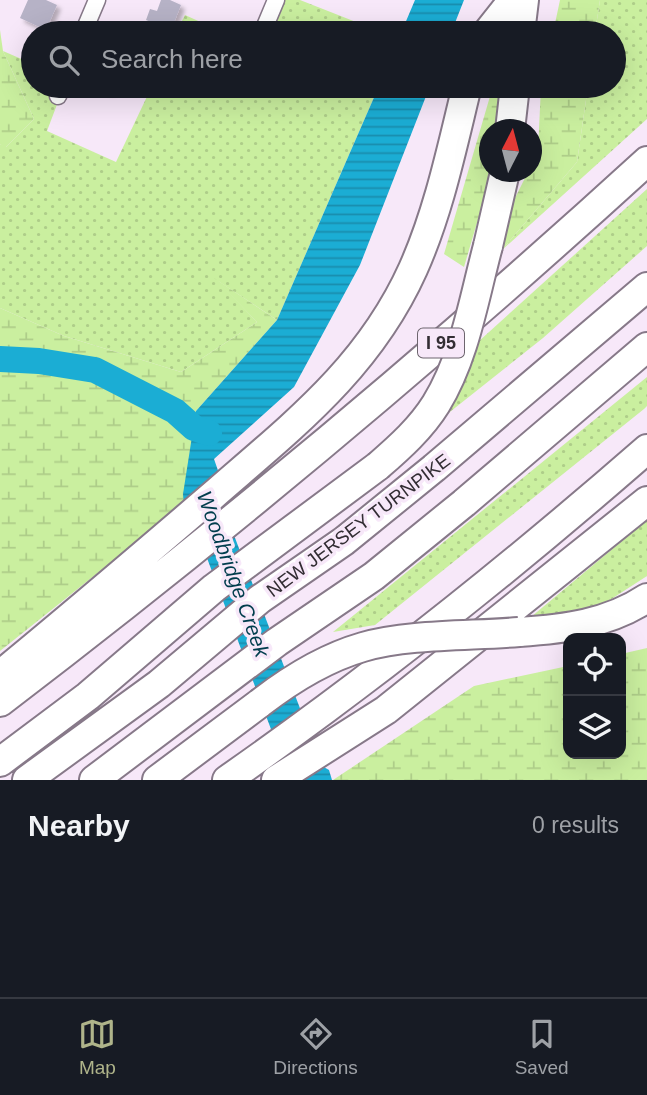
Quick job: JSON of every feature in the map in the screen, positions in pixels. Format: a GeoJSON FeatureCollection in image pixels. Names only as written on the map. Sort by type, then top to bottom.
{"type":"FeatureCollection","features":[{"type":"Feature","properties":{"kind":"highway"},"geometry":{"type":"LineString","coordinates":[[496,21],[513,0]]}},
{"type":"Feature","properties":{"kind":"highway"},"geometry":{"type":"LineString","coordinates":[[521,21],[524,0]]}},
{"type":"Feature","properties":{"kind":"highway"},"geometry":{"type":"LineString","coordinates":[[0,675],[321,401],[347,372],[386,317],[412,270],[427,234],[464,98]]}},
{"type":"Feature","properties":{"kind":"highway"},"geometry":{"type":"LineString","coordinates":[[511,119],[514,98]]}},
{"type":"Feature","properties":{"kind":"highway","name":"I 95"},"geometry":{"type":"LineString","coordinates":[[0,702],[230,520],[424,357],[647,161]]}},
{"type":"Feature","properties":{"kind":"highway"},"geometry":{"type":"LineString","coordinates":[[0,762],[88,696],[214,588],[378,466],[413,435],[436,403],[463,341],[503,182]]}},
{"type":"Feature","properties":{"kind":"highway","name":"NEW JERSEY TURNPIKE"},"geometry":{"type":"LineString","coordinates":[[27,780],[159,684],[260,599],[344,541],[647,286]]}},
{"type":"Feature","properties":{"kind":"highway"},"geometry":{"type":"LineString","coordinates":[[93,780],[178,719],[276,642],[374,576],[647,347]]}},
{"type":"Feature","properties":{"kind":"highway"},"geometry":{"type":"LineString","coordinates":[[227,780],[307,724],[503,570],[647,449]]}},
{"type":"Feature","properties":{"kind":"highway"},"geometry":{"type":"LineString","coordinates":[[279,778],[386,710],[647,501]]}},
{"type":"Feature","properties":{"kind":"highway"},"geometry":{"type":"LineString","coordinates":[[157,780],[310,669],[362,647],[387,641],[584,625],[611,617],[647,598]]}},
{"type":"Feature","properties":{"kind":"street"},"geometry":{"type":"LineString","coordinates":[[88,21],[97,0]]}},
{"type":"Feature","properties":{"kind":"street"},"geometry":{"type":"LineString","coordinates":[[267,21],[276,0]]}},
{"type":"Feature","properties":{"kind":"green space"},"geometry":{"type":"Polygon","coordinates":[[[278,0],[300,0],[353,21],[269,21],[278,0]]]}},
{"type":"Feature","properties":{"kind":"green space"},"geometry":{"type":"Polygon","coordinates":[[[560,0],[600,0],[597,21],[556,21],[560,0]]]}},
{"type":"Feature","properties":{"kind":"green space"},"geometry":{"type":"Polygon","coordinates":[[[600,0],[647,0],[647,119],[501,251],[577,162],[586,98],[626,98],[626,21],[597,21],[600,0]]]}},
{"type":"Feature","properties":{"kind":"green space"},"geometry":{"type":"Polygon","coordinates":[[[185,15],[198,21],[182,21],[185,15]]]}},
{"type":"Feature","properties":{"kind":"green space"},"geometry":{"type":"Polygon","coordinates":[[[0,30],[3,51],[21,90],[21,98],[24,98],[34,119],[5,148],[0,144],[0,30]]]}},
{"type":"Feature","properties":{"kind":"green space"},"geometry":{"type":"Polygon","coordinates":[[[3,51],[21,59],[21,90],[3,51]]]}},
{"type":"Feature","properties":{"kind":"green space"},"geometry":{"type":"Polygon","coordinates":[[[24,98],[59,98],[47,131],[116,162],[146,98],[374,98],[277,320],[218,281],[257,322],[181,372],[64,336],[0,308],[0,144],[6,147],[34,119],[24,98]]]}},
{"type":"Feature","properties":{"kind":"green space"},"geometry":{"type":"Polygon","coordinates":[[[490,98],[499,98],[497,119],[483,119],[490,98]]]}},
{"type":"Feature","properties":{"kind":"green space"},"geometry":{"type":"Polygon","coordinates":[[[540,98],[586,98],[577,162],[501,251],[510,208],[523,182],[542,182],[540,98]]]}},
{"type":"Feature","properties":{"kind":"green space"},"geometry":{"type":"Polygon","coordinates":[[[479,134],[479,182],[489,182],[464,267],[444,254],[479,134]]]}},
{"type":"Feature","properties":{"kind":"green space"},"geometry":{"type":"Polygon","coordinates":[[[647,189],[647,246],[543,338],[436,423],[467,352],[647,189]]]}},
{"type":"Feature","properties":{"kind":"green space"},"geometry":{"type":"Polygon","coordinates":[[[214,278],[277,320],[196,411],[184,504],[0,651],[0,308],[64,336],[181,372],[257,322],[214,278]]]}},
{"type":"Feature","properties":{"kind":"green space"},"geometry":{"type":"Polygon","coordinates":[[[647,377],[647,406],[644,409],[375,625],[333,632],[647,377]]]}},
{"type":"Feature","properties":{"kind":"green space"},"geometry":{"type":"Polygon","coordinates":[[[647,520],[647,576],[599,607],[531,617],[647,520]]]}},
{"type":"Feature","properties":{"kind":"green space"},"geometry":{"type":"Polygon","coordinates":[[[647,648],[647,780],[333,780],[474,686],[563,667],[563,759],[626,759],[626,653],[647,648]]]}},
{"type":"Feature","properties":{"kind":"water"},"geometry":{"type":"Polygon","coordinates":[[[415,0],[464,0],[456,21],[406,21],[415,0]]]}},
{"type":"Feature","properties":{"kind":"water","name":"Woodbridge Creek"},"geometry":{"type":"Polygon","coordinates":[[[374,98],[425,98],[360,265],[294,387],[214,459],[222,482],[216,488],[322,766],[329,770],[332,780],[290,780],[189,510],[184,504],[183,494],[196,411],[277,320],[374,98]]]}},
{"type":"Feature","properties":{"kind":"building"},"geometry":{"type":"Polygon","coordinates":[[[28,0],[46,0],[57,5],[50,21],[26,21],[20,18],[28,0]]]}},
{"type":"Feature","properties":{"kind":"building"},"geometry":{"type":"Polygon","coordinates":[[[161,0],[170,0],[181,5],[175,21],[146,20],[150,9],[157,11],[161,0]]]}},
{"type":"Feature","properties":{"kind":"waterway"},"geometry":{"type":"LineString","coordinates":[[0,359],[39,361],[95,370],[175,411],[194,428],[209,433]]}}]}
